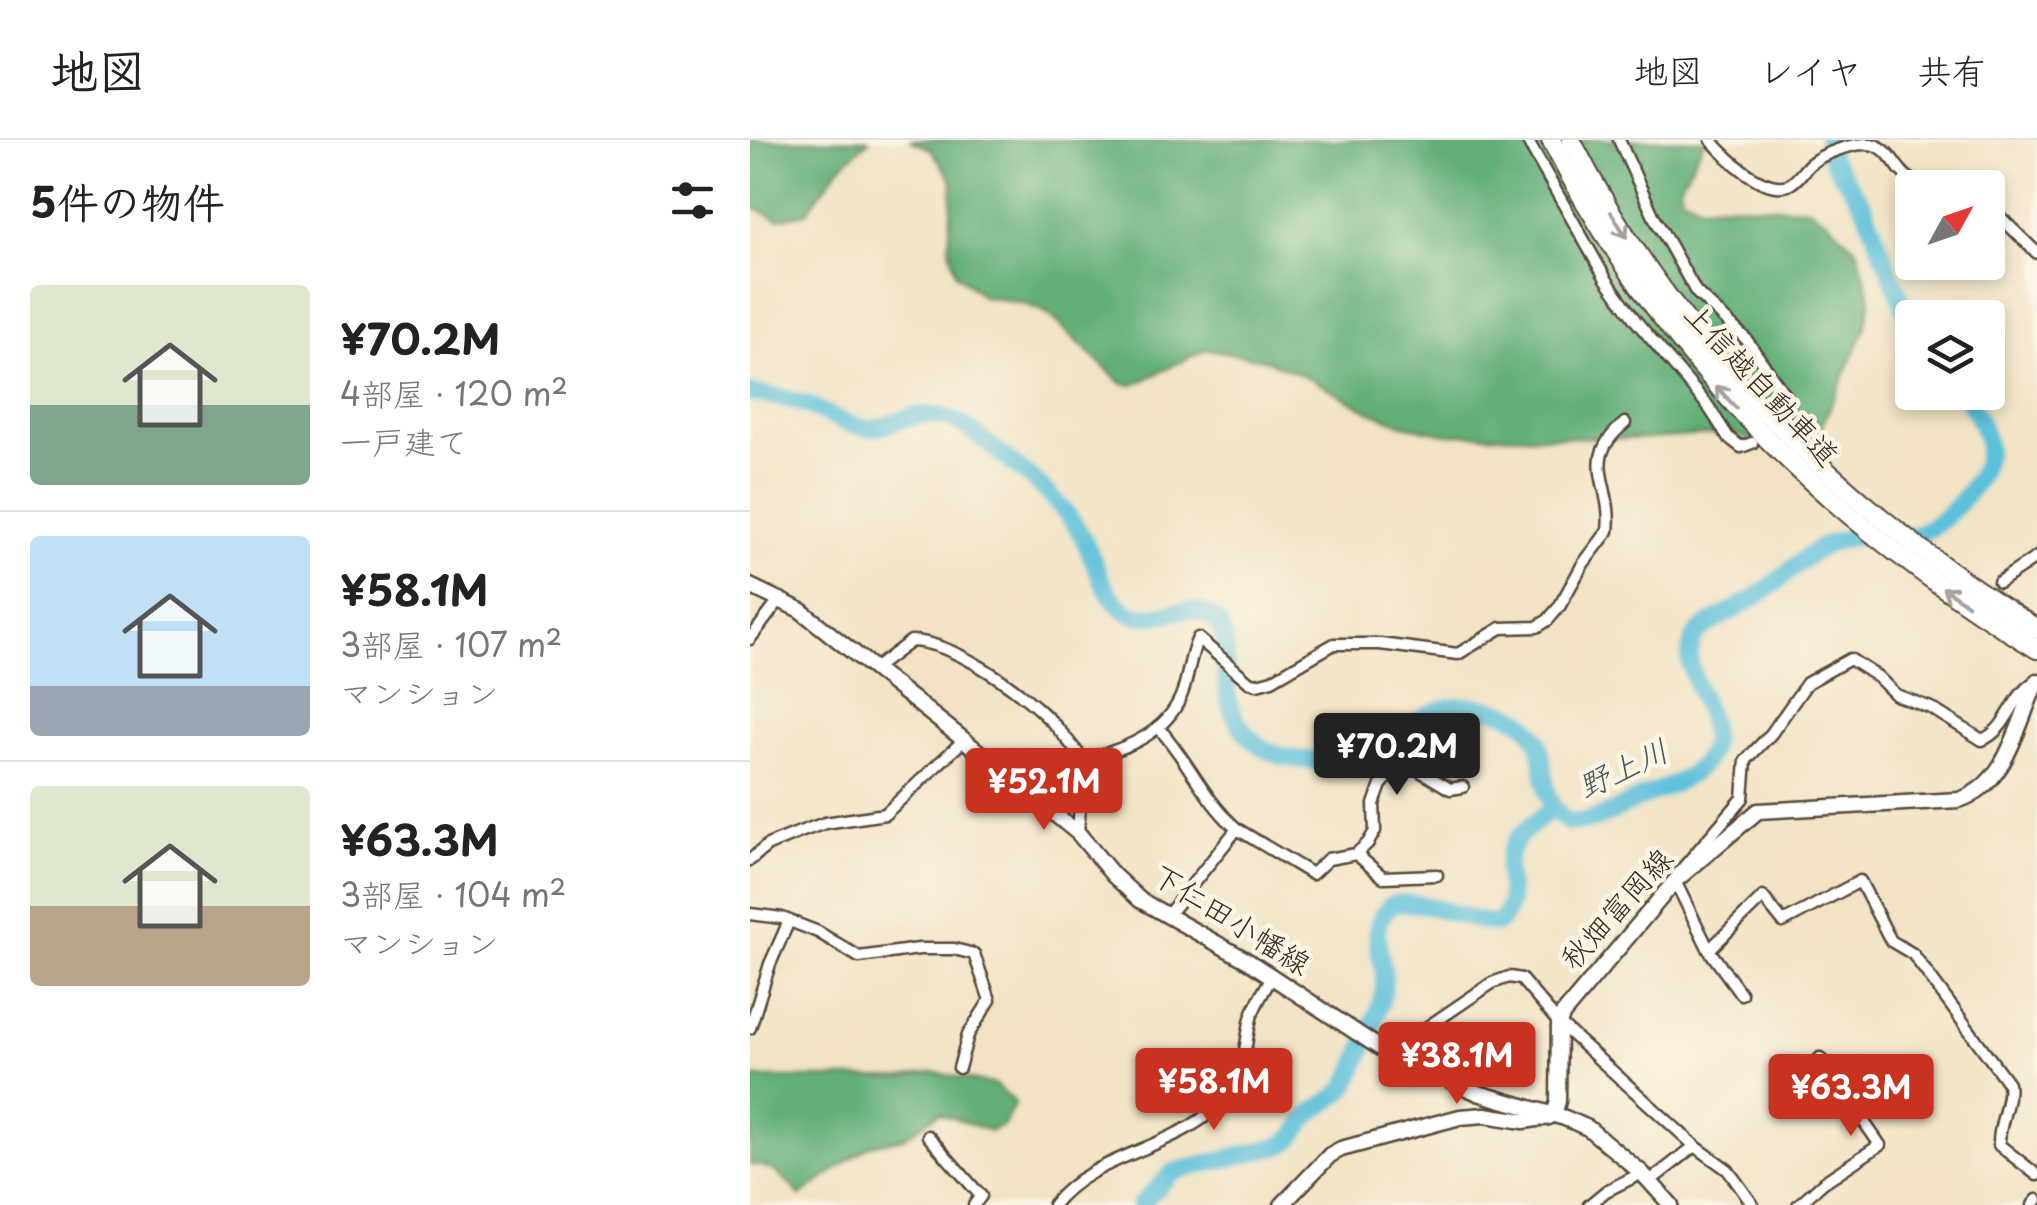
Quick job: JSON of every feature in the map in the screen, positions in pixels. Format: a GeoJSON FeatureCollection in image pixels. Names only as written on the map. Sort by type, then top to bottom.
{"type":"FeatureCollection","features":[{"type":"Feature","properties":{"kind":"highway","name":"上信越自動車道"},"geometry":{"type":"LineString","coordinates":[[1551,140],[1597,224],[1659,316],[1728,400],[1800,461],[1944,568],[2037,629]]}},
{"type":"Feature","properties":{"kind":"highway","name":"上信越自動車道"},"geometry":{"type":"LineString","coordinates":[[1571,140],[1614,218],[1674,307],[1800,461],[1888,548],[2037,649]]}},
{"type":"Feature","properties":{"kind":"main road","name":"下仁田小幡線"},"geometry":{"type":"LineString","coordinates":[[750,586],[781,598],[964,740],[1078,833],[1125,888],[1272,976],[1386,1051],[1478,1093],[1588,1128],[1646,1177],[1672,1205]]}},
{"type":"Feature","properties":{"kind":"main road","name":"秋畑富岡線"},"geometry":{"type":"LineString","coordinates":[[1559,1023],[1569,1004],[1675,881],[1758,811],[1959,800],[1976,794],[1987,786],[2005,758],[2037,681]]}},
{"type":"Feature","properties":{"kind":"main road"},"geometry":{"type":"LineString","coordinates":[[1282,1205],[1330,1155],[1341,1149],[1460,1117],[1485,1115],[1524,1121],[1554,1115],[1558,1101],[1559,1023]]}},
{"type":"Feature","properties":{"kind":"street"},"geometry":{"type":"LineString","coordinates":[[1526,140],[1606,279],[1636,321],[1708,406],[1728,437],[1742,446],[1752,442]]}},
{"type":"Feature","properties":{"kind":"street"},"geometry":{"type":"LineString","coordinates":[[1619,140],[1696,292],[1746,339],[1784,394],[1788,404],[1784,415]]}},
{"type":"Feature","properties":{"kind":"street"},"geometry":{"type":"LineString","coordinates":[[1711,140],[1741,169],[1774,184],[1791,183],[1814,160],[1858,144],[1880,146],[1903,170]]}},
{"type":"Feature","properties":{"kind":"street"},"geometry":{"type":"LineString","coordinates":[[2005,221],[2037,252]]}},
{"type":"Feature","properties":{"kind":"street"},"geometry":{"type":"LineString","coordinates":[[1083,759],[1126,746],[1168,720],[1178,704],[1198,638],[1249,682],[1257,684],[1272,680],[1334,644],[1380,644],[1458,654],[1501,628],[1529,628],[1548,620],[1582,564],[1608,531],[1601,455],[1608,437],[1625,423]]}},
{"type":"Feature","properties":{"kind":"street"},"geometry":{"type":"LineString","coordinates":[[2000,582],[2037,557]]}},
{"type":"Feature","properties":{"kind":"street"},"geometry":{"type":"LineString","coordinates":[[750,640],[781,598]]}},
{"type":"Feature","properties":{"kind":"street"},"geometry":{"type":"LineString","coordinates":[[874,668],[912,641],[940,645],[976,665],[1047,717],[1083,759],[1078,833]]}},
{"type":"Feature","properties":{"kind":"street"},"geometry":{"type":"LineString","coordinates":[[1740,994],[1709,950],[1675,881],[1744,798],[1746,760],[1771,734],[1807,683],[1850,660],[1878,677],[1896,695],[1931,708],[1982,740],[2000,727],[2021,692],[2037,681]]}},
{"type":"Feature","properties":{"kind":"street"},"geometry":{"type":"LineString","coordinates":[[1158,727],[1182,755],[1211,805],[1238,829],[1312,874],[1328,859],[1356,854],[1368,843],[1375,831],[1374,804],[1380,785],[1400,763],[1405,762],[1450,789],[1463,787]]}},
{"type":"Feature","properties":{"kind":"street"},"geometry":{"type":"LineString","coordinates":[[750,860],[768,845],[800,832],[885,814],[964,740]]}},
{"type":"Feature","properties":{"kind":"street"},"geometry":{"type":"LineString","coordinates":[[1167,916],[1238,829]]}},
{"type":"Feature","properties":{"kind":"street"},"geometry":{"type":"LineString","coordinates":[[1356,854],[1383,876],[1436,876]]}},
{"type":"Feature","properties":{"kind":"street"},"geometry":{"type":"LineString","coordinates":[[1709,950],[1763,897],[1784,922],[1860,882],[1891,941],[1913,954],[2008,1083],[1999,1144],[2037,1175]]}},
{"type":"Feature","properties":{"kind":"street"},"geometry":{"type":"LineString","coordinates":[[750,914],[789,921],[828,936],[859,957],[919,948],[974,954],[990,1000],[968,1035],[959,1068]]}},
{"type":"Feature","properties":{"kind":"street"},"geometry":{"type":"LineString","coordinates":[[750,1028],[770,964],[789,921]]}},
{"type":"Feature","properties":{"kind":"street"},"geometry":{"type":"LineString","coordinates":[[1053,1205],[1081,1176],[1200,1119],[1229,1094],[1244,1056],[1252,1013],[1272,976]]}},
{"type":"Feature","properties":{"kind":"street"},"geometry":{"type":"LineString","coordinates":[[1386,1051],[1501,978],[1521,979],[1559,1023],[1728,1170],[1753,1205]]}},
{"type":"Feature","properties":{"kind":"street"},"geometry":{"type":"LineString","coordinates":[[1798,1205],[1824,1182],[1880,1145],[1820,1058]]}},
{"type":"Feature","properties":{"kind":"street"},"geometry":{"type":"LineString","coordinates":[[928,1136],[982,1196],[974,1205]]}},
{"type":"Feature","properties":{"kind":"street"},"geometry":{"type":"LineString","coordinates":[[1590,1205],[1606,1191],[1646,1177],[1696,1146]]}},
{"type":"Feature","properties":{"kind":"green space"},"geometry":{"type":"Polygon","coordinates":[[[750,140],[869,140],[839,168],[806,213],[777,219],[750,205],[750,140]]]}},
{"type":"Feature","properties":{"kind":"green space"},"geometry":{"type":"Polygon","coordinates":[[[909,140],[1705,140],[1680,186],[1682,196],[1703,206],[1808,208],[1826,219],[1858,251],[1871,299],[1865,329],[1813,445],[1788,455],[1732,433],[1649,439],[1447,434],[1403,425],[1264,359],[1207,349],[1134,385],[1121,383],[1049,314],[1023,303],[982,296],[956,273],[949,245],[953,182],[931,149],[909,140]]]}},
{"type":"Feature","properties":{"kind":"green space"},"geometry":{"type":"Polygon","coordinates":[[[933,1072],[995,1085],[1015,1102],[1004,1125],[990,1131],[939,1113],[903,1138],[870,1145],[800,1196],[772,1170],[750,1165],[750,1078],[901,1078],[933,1072]]]}},
{"type":"Feature","properties":{"kind":"waterway","name":"野上川"},"geometry":{"type":"LineString","coordinates":[[1827,140],[1831,159],[1863,204],[1901,300]]}},
{"type":"Feature","properties":{"kind":"waterway","name":"野上川"},"geometry":{"type":"LineString","coordinates":[[750,393],[796,401],[866,428],[924,415],[947,418],[967,428],[1033,479],[1067,514],[1109,593],[1123,609],[1145,616],[1193,610],[1215,620],[1225,644],[1233,713],[1244,731],[1268,751],[1302,760],[1352,759],[1380,747],[1442,709],[1491,709],[1517,718],[1530,729],[1541,755],[1549,798],[1568,822],[1606,815],[1677,782],[1697,769],[1709,753],[1709,718],[1690,664],[1691,647],[1699,631],[1765,591],[1826,545],[1847,539],[1910,536],[1935,525],[1960,502],[1980,474],[1987,448],[1973,410]]}},
{"type":"Feature","properties":{"kind":"waterway"},"geometry":{"type":"LineString","coordinates":[[1140,1205],[1173,1172],[1283,1145],[1313,1112],[1342,1092],[1361,1056],[1383,992],[1377,934],[1383,914],[1392,904],[1419,904],[1498,923],[1509,906],[1507,868],[1512,848],[1525,831],[1553,809]]}}]}
